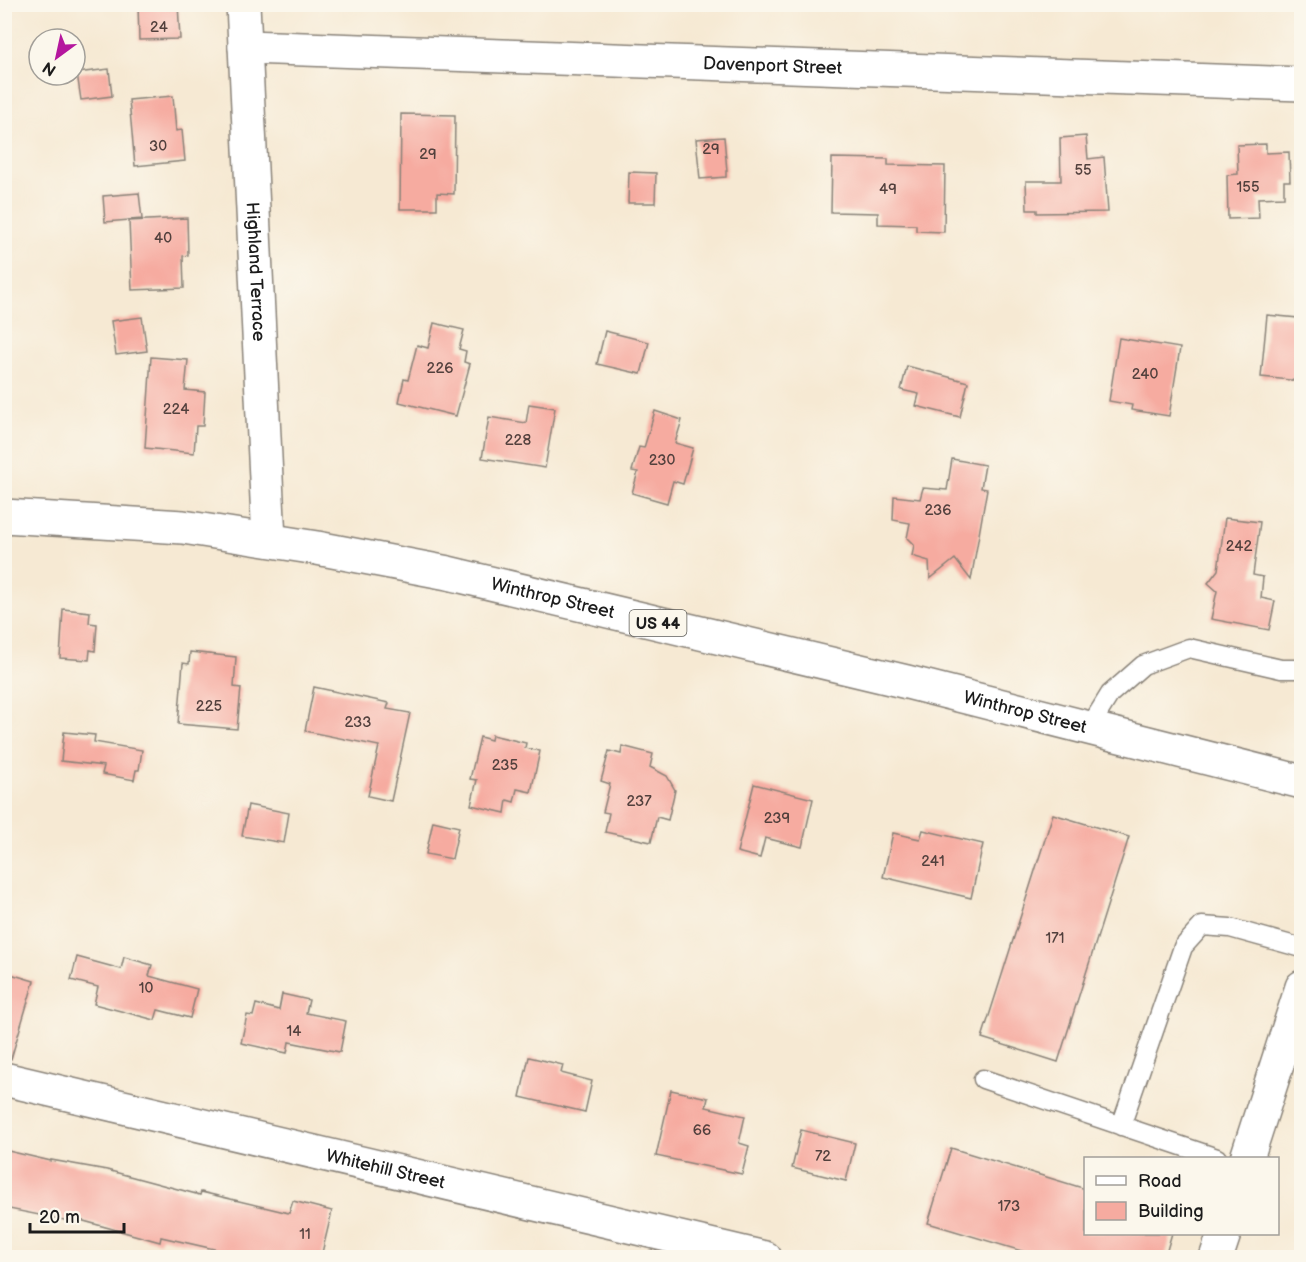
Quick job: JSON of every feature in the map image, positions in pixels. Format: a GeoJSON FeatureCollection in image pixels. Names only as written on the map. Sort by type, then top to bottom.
{"type":"FeatureCollection","features":[{"type":"Feature","properties":{"kind":"main road","name":"Highland Terrace"},"geometry":{"type":"LineString","coordinates":[[243,4],[269,540]]}},
{"type":"Feature","properties":{"kind":"main road","name":"Davenport Street"},"geometry":{"type":"LineString","coordinates":[[245,47],[1302,84]]}},
{"type":"Feature","properties":{"kind":"main road","name":"Winthrop Street"},"geometry":{"type":"LineString","coordinates":[[4,516],[183,527],[269,540],[448,573],[907,682],[1302,782]]}},
{"type":"Feature","properties":{"kind":"main road"},"geometry":{"type":"LineString","coordinates":[[1247,1157],[1302,987]]}},
{"type":"Feature","properties":{"kind":"main road","name":"Whitehill Street"},"geometry":{"type":"LineString","coordinates":[[4,1079],[765,1257]]}},
{"type":"Feature","properties":{"kind":"main road"},"geometry":{"type":"LineString","coordinates":[[1216,1257],[1223,1235]]}},
{"type":"Feature","properties":{"kind":"lane"},"geometry":{"type":"LineString","coordinates":[[1089,728],[1110,694],[1143,665],[1190,648],[1281,669],[1302,669]]}},
{"type":"Feature","properties":{"kind":"lane"},"geometry":{"type":"LineString","coordinates":[[1121,1126],[1183,947],[1202,926],[1230,928],[1302,948]]}},
{"type":"Feature","properties":{"kind":"lane"},"geometry":{"type":"LineString","coordinates":[[983,1079],[1214,1157]]}},
{"type":"Feature","properties":{"kind":"building"},"geometry":{"type":"Polygon","coordinates":[[[138,4],[178,4],[180,39],[139,40],[138,4]]]}},
{"type":"Feature","properties":{"kind":"building"},"geometry":{"type":"Polygon","coordinates":[[[109,69],[112,96],[81,100],[79,87],[87,87],[87,72],[109,69]]]}},
{"type":"Feature","properties":{"kind":"building"},"geometry":{"type":"Polygon","coordinates":[[[173,96],[176,131],[182,130],[185,161],[135,166],[129,100],[173,96]]]}},
{"type":"Feature","properties":{"kind":"building"},"geometry":{"type":"Polygon","coordinates":[[[401,114],[455,115],[454,194],[437,193],[437,209],[400,209],[401,114]]]}},
{"type":"Feature","properties":{"kind":"building"},"geometry":{"type":"Polygon","coordinates":[[[1086,136],[1088,159],[1104,157],[1108,212],[1037,213],[1037,210],[1027,210],[1026,181],[1061,181],[1060,138],[1086,136]]]}},
{"type":"Feature","properties":{"kind":"building"},"geometry":{"type":"Polygon","coordinates":[[[724,137],[726,177],[700,179],[696,139],[724,137]]]}},
{"type":"Feature","properties":{"kind":"building"},"geometry":{"type":"Polygon","coordinates":[[[1266,144],[1266,153],[1289,152],[1290,181],[1284,181],[1284,197],[1258,198],[1259,218],[1228,219],[1227,175],[1238,174],[1237,145],[1266,144]]]}},
{"type":"Feature","properties":{"kind":"building"},"geometry":{"type":"Polygon","coordinates":[[[832,158],[888,159],[888,165],[945,166],[944,232],[916,231],[916,225],[878,224],[878,213],[831,212],[832,158]]]}},
{"type":"Feature","properties":{"kind":"building"},"geometry":{"type":"Polygon","coordinates":[[[629,172],[656,173],[655,203],[628,203],[629,172]]]}},
{"type":"Feature","properties":{"kind":"building"},"geometry":{"type":"Polygon","coordinates":[[[139,193],[142,219],[105,222],[103,196],[139,193]]]}},
{"type":"Feature","properties":{"kind":"building"},"geometry":{"type":"Polygon","coordinates":[[[187,218],[188,255],[183,256],[184,288],[132,290],[129,221],[187,218]]]}},
{"type":"Feature","properties":{"kind":"building"},"geometry":{"type":"Polygon","coordinates":[[[1267,315],[1298,318],[1296,334],[1302,334],[1300,381],[1261,377],[1267,315]]]}},
{"type":"Feature","properties":{"kind":"building"},"geometry":{"type":"Polygon","coordinates":[[[142,317],[147,351],[116,355],[111,321],[142,317]]]}},
{"type":"Feature","properties":{"kind":"building"},"geometry":{"type":"Polygon","coordinates":[[[434,323],[464,330],[459,349],[466,351],[464,362],[470,364],[456,416],[399,402],[404,379],[408,380],[417,345],[428,348],[434,323]]]}},
{"type":"Feature","properties":{"kind":"building"},"geometry":{"type":"Polygon","coordinates":[[[605,331],[649,342],[641,374],[597,364],[605,331]]]}},
{"type":"Feature","properties":{"kind":"building"},"geometry":{"type":"Polygon","coordinates":[[[1119,338],[1180,348],[1169,416],[1131,410],[1132,405],[1109,401],[1119,338]]]}},
{"type":"Feature","properties":{"kind":"building"},"geometry":{"type":"Polygon","coordinates":[[[151,357],[188,360],[185,390],[205,392],[203,426],[196,426],[194,453],[145,448],[151,357]]]}},
{"type":"Feature","properties":{"kind":"building"},"geometry":{"type":"Polygon","coordinates":[[[907,366],[968,382],[960,417],[916,406],[919,394],[901,390],[907,366]]]}},
{"type":"Feature","properties":{"kind":"building"},"geometry":{"type":"Polygon","coordinates":[[[529,404],[555,408],[545,468],[482,458],[489,417],[526,423],[529,404]]]}},
{"type":"Feature","properties":{"kind":"building"},"geometry":{"type":"Polygon","coordinates":[[[655,411],[682,420],[675,443],[693,448],[683,484],[673,481],[667,503],[632,493],[638,472],[632,471],[639,447],[644,448],[655,411]]]}},
{"type":"Feature","properties":{"kind":"building"},"geometry":{"type":"Polygon","coordinates":[[[952,459],[985,465],[981,488],[987,489],[971,580],[955,559],[930,579],[929,561],[912,556],[914,545],[907,538],[910,523],[893,520],[894,496],[920,499],[923,488],[947,490],[952,459]]]}},
{"type":"Feature","properties":{"kind":"building"},"geometry":{"type":"Polygon","coordinates":[[[1225,518],[1260,522],[1253,575],[1263,577],[1261,598],[1275,601],[1269,630],[1211,619],[1217,591],[1208,583],[1218,570],[1225,518]]]}},
{"type":"Feature","properties":{"kind":"building"},"geometry":{"type":"Polygon","coordinates":[[[63,609],[90,612],[89,623],[97,624],[95,651],[90,650],[89,660],[60,658],[63,609]]]}},
{"type":"Feature","properties":{"kind":"building"},"geometry":{"type":"Polygon","coordinates":[[[190,652],[236,657],[234,687],[241,688],[237,729],[178,724],[183,663],[189,664],[190,652]]]}},
{"type":"Feature","properties":{"kind":"building"},"geometry":{"type":"Polygon","coordinates":[[[314,687],[389,703],[387,709],[410,713],[391,801],[368,796],[379,746],[305,731],[314,687]]]}},
{"type":"Feature","properties":{"kind":"building"},"geometry":{"type":"Polygon","coordinates":[[[64,732],[95,735],[94,742],[142,750],[139,770],[136,770],[134,780],[102,774],[104,766],[61,761],[64,732]]]}},
{"type":"Feature","properties":{"kind":"building"},"geometry":{"type":"Polygon","coordinates":[[[492,735],[526,743],[525,748],[540,751],[531,792],[517,789],[514,802],[507,800],[505,813],[471,805],[477,780],[470,779],[480,737],[491,740],[492,735]]]}},
{"type":"Feature","properties":{"kind":"building"},"geometry":{"type":"Polygon","coordinates":[[[622,746],[653,754],[650,767],[667,776],[675,790],[668,820],[657,817],[651,842],[605,832],[609,813],[603,812],[610,784],[601,781],[609,751],[621,754],[622,746]]]}},
{"type":"Feature","properties":{"kind":"building"},"geometry":{"type":"Polygon","coordinates":[[[754,784],[813,799],[802,847],[765,838],[760,858],[737,852],[754,784]]]}},
{"type":"Feature","properties":{"kind":"building"},"geometry":{"type":"Polygon","coordinates":[[[248,805],[289,813],[284,843],[242,836],[248,805]]]}},
{"type":"Feature","properties":{"kind":"building"},"geometry":{"type":"Polygon","coordinates":[[[1053,814],[1129,837],[1058,1062],[982,1038],[1053,814]]]}},
{"type":"Feature","properties":{"kind":"building"},"geometry":{"type":"Polygon","coordinates":[[[433,821],[459,827],[452,859],[426,854],[433,821]]]}},
{"type":"Feature","properties":{"kind":"building"},"geometry":{"type":"Polygon","coordinates":[[[923,830],[983,844],[971,898],[883,877],[893,833],[920,839],[923,830]]]}},
{"type":"Feature","properties":{"kind":"building"},"geometry":{"type":"Polygon","coordinates":[[[77,957],[121,969],[124,957],[152,965],[149,976],[197,989],[190,1018],[158,1010],[155,1020],[94,1004],[98,987],[71,980],[77,957]]]}},
{"type":"Feature","properties":{"kind":"building"},"geometry":{"type":"Polygon","coordinates":[[[4,972],[34,981],[11,1059],[4,1058],[4,972]]]}},
{"type":"Feature","properties":{"kind":"building"},"geometry":{"type":"Polygon","coordinates":[[[282,994],[309,1000],[306,1013],[346,1021],[340,1052],[289,1042],[287,1053],[241,1043],[247,1015],[253,1016],[256,1004],[279,1010],[282,994]]]}},
{"type":"Feature","properties":{"kind":"building"},"geometry":{"type":"Polygon","coordinates":[[[529,1057],[563,1065],[561,1073],[592,1081],[585,1112],[520,1097],[529,1057]]]}},
{"type":"Feature","properties":{"kind":"building"},"geometry":{"type":"Polygon","coordinates":[[[671,1090],[708,1098],[706,1107],[745,1116],[739,1143],[749,1146],[742,1174],[656,1156],[671,1090]]]}},
{"type":"Feature","properties":{"kind":"building"},"geometry":{"type":"Polygon","coordinates":[[[801,1130],[855,1143],[846,1181],[792,1168],[801,1130]]]}},
{"type":"Feature","properties":{"kind":"building"},"geometry":{"type":"Polygon","coordinates":[[[951,1148],[1084,1188],[1084,1235],[1171,1235],[1165,1257],[1042,1257],[928,1223],[951,1148]]]}},
{"type":"Feature","properties":{"kind":"building"},"geometry":{"type":"Polygon","coordinates":[[[4,1150],[51,1161],[107,1170],[200,1195],[201,1192],[289,1213],[293,1201],[332,1211],[321,1257],[249,1257],[161,1237],[160,1242],[80,1220],[79,1223],[4,1208],[4,1150]]]}}]}
